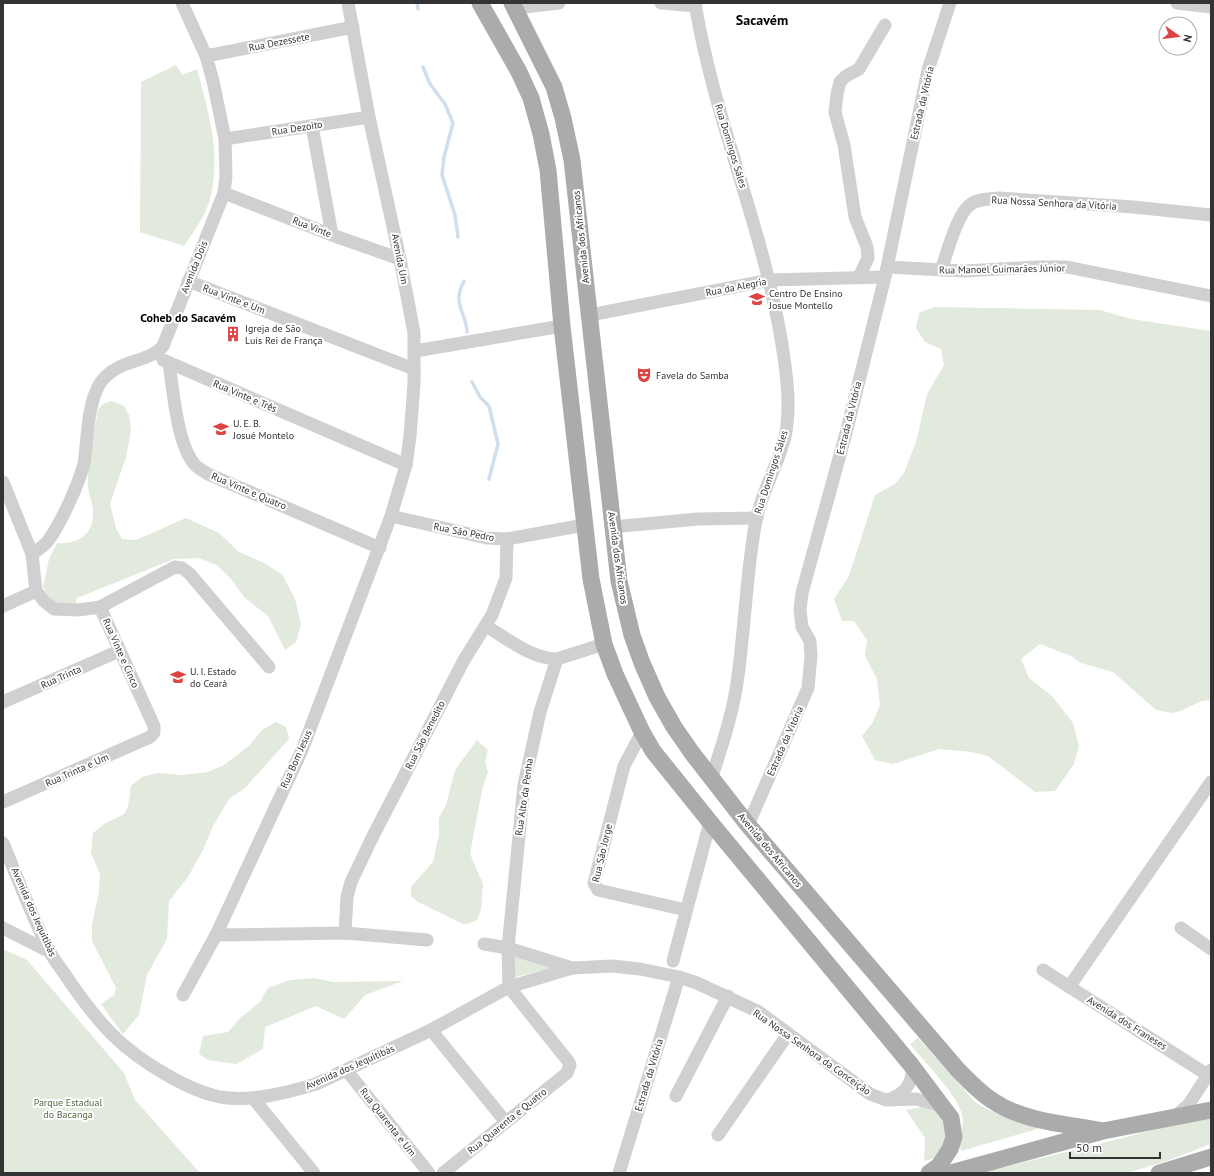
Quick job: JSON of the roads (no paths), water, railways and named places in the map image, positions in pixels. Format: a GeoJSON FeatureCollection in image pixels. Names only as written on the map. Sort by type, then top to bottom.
{"type":"FeatureCollection","features":[{"type":"Feature","properties":{"kind":"main road"},"geometry":{"type":"LineString","coordinates":[[480,3],[519,72],[530,98],[541,134],[548,170],[562,326],[591,579],[604,644],[615,674],[642,732],[654,751],[710,822],[912,1066],[943,1106],[953,1124],[954,1137],[948,1154],[939,1166],[929,1173]]}},
{"type":"Feature","properties":{"kind":"main road","name":"Avenida dos Africanos"},"geometry":{"type":"LineString","coordinates":[[513,6],[554,87],[563,118],[572,160],[612,527],[625,609],[642,663],[657,697],[674,727],[712,780],[748,825],[958,1070],[977,1089],[994,1102],[1031,1117],[1103,1131]]}},
{"type":"Feature","properties":{"kind":"main road"},"geometry":{"type":"LineString","coordinates":[[691,798],[712,780]]}},
{"type":"Feature","properties":{"kind":"main road"},"geometry":{"type":"LineString","coordinates":[[951,1173],[1103,1131],[1211,1110]]}},
{"type":"Feature","properties":{"kind":"main road"},"geometry":{"type":"LineString","coordinates":[[1159,1173],[1211,1157]]}},
{"type":"Feature","properties":{"kind":"street","name":"Avenida Dois"},"geometry":{"type":"LineString","coordinates":[[32,554],[49,540],[78,482],[83,463],[94,398],[100,384],[120,366],[151,355],[161,348],[165,342],[224,193],[226,176],[225,139],[206,56],[182,3]]}},
{"type":"Feature","properties":{"kind":"street","name":"Avenida Um"},"geometry":{"type":"LineString","coordinates":[[348,3],[369,117],[412,320],[415,352],[410,436],[406,465],[391,516]]}},
{"type":"Feature","properties":{"kind":"street"},"geometry":{"type":"LineString","coordinates":[[513,6],[559,3]]}},
{"type":"Feature","properties":{"kind":"street"},"geometry":{"type":"LineString","coordinates":[[661,3],[696,4]]}},
{"type":"Feature","properties":{"kind":"street","name":"Estrada da Vitória"},"geometry":{"type":"LineString","coordinates":[[748,825],[808,688],[811,656],[810,641],[802,627],[800,610],[802,593],[846,433],[886,272],[928,70],[950,3]]}},
{"type":"Feature","properties":{"kind":"street"},"geometry":{"type":"LineString","coordinates":[[1178,3],[1211,7]]}},
{"type":"Feature","properties":{"kind":"street","name":"Rua Domingos Sáles"},"geometry":{"type":"LineString","coordinates":[[696,4],[720,114],[770,280],[785,365],[788,410],[785,436],[756,518],[745,597],[737,683],[729,725],[712,780]]}},
{"type":"Feature","properties":{"kind":"street"},"geometry":{"type":"LineString","coordinates":[[859,277],[868,258],[867,247],[854,217],[844,146],[835,112],[840,82],[846,76],[858,69],[885,25]]}},
{"type":"Feature","properties":{"kind":"street","name":"Rua Dezessete"},"geometry":{"type":"LineString","coordinates":[[206,56],[353,27]]}},
{"type":"Feature","properties":{"kind":"street","name":"Rua Dezoito"},"geometry":{"type":"LineString","coordinates":[[225,139],[369,117]]}},
{"type":"Feature","properties":{"kind":"street"},"geometry":{"type":"LineString","coordinates":[[312,126],[332,235]]}},
{"type":"Feature","properties":{"kind":"street","name":"Rua Vinte"},"geometry":{"type":"LineString","coordinates":[[224,193],[332,235],[400,259]]}},
{"type":"Feature","properties":{"kind":"street","name":"Rua Nossa Senhora da Vitória"},"geometry":{"type":"LineString","coordinates":[[941,270],[964,211],[971,203],[983,200],[999,198],[1133,207],[1211,215]]}},
{"type":"Feature","properties":{"kind":"street","name":"Rua Manoel Guimarães Júnior"},"geometry":{"type":"LineString","coordinates":[[886,272],[1067,267],[1211,296]]}},
{"type":"Feature","properties":{"kind":"street","name":"Rua da Alegria"},"geometry":{"type":"LineString","coordinates":[[590,316],[770,280],[859,277],[886,272]]}},
{"type":"Feature","properties":{"kind":"street","name":"Rua Vinte e Um"},"geometry":{"type":"LineString","coordinates":[[188,281],[414,370]]}},
{"type":"Feature","properties":{"kind":"street"},"geometry":{"type":"LineString","coordinates":[[415,352],[562,326]]}},
{"type":"Feature","properties":{"kind":"street","name":"Rua Vinte e Três"},"geometry":{"type":"LineString","coordinates":[[151,355],[406,465]]}},
{"type":"Feature","properties":{"kind":"street","name":"Rua Vinte e Quatro"},"geometry":{"type":"LineString","coordinates":[[169,363],[182,436],[187,451],[195,465],[208,474],[380,548]]}},
{"type":"Feature","properties":{"kind":"street"},"geometry":{"type":"LineString","coordinates":[[3,482],[7,505],[32,554],[36,591],[3,606]]}},
{"type":"Feature","properties":{"kind":"street","name":"Rua São Pedro"},"geometry":{"type":"LineString","coordinates":[[391,516],[487,538],[508,539],[584,525]]}},
{"type":"Feature","properties":{"kind":"street","name":"Rua Bom Jesus"},"geometry":{"type":"LineString","coordinates":[[183,995],[216,935],[302,750],[391,516]]}},
{"type":"Feature","properties":{"kind":"street"},"geometry":{"type":"LineString","coordinates":[[612,527],[698,519],[756,518]]}},
{"type":"Feature","properties":{"kind":"street","name":"Rua São Benedito"},"geometry":{"type":"LineString","coordinates":[[345,933],[347,897],[351,882],[372,838],[464,660],[492,615],[506,578],[508,539]]}},
{"type":"Feature","properties":{"kind":"street"},"geometry":{"type":"LineString","coordinates":[[100,607],[175,567],[182,568],[189,574],[269,667]]}},
{"type":"Feature","properties":{"kind":"street","name":"Rua Vinte e Cinco"},"geometry":{"type":"LineString","coordinates":[[36,591],[44,602],[54,608],[78,610],[100,607],[119,652],[154,726],[154,734],[150,738]]}},
{"type":"Feature","properties":{"kind":"street"},"geometry":{"type":"LineString","coordinates":[[486,626],[535,655],[557,659],[604,644]]}},
{"type":"Feature","properties":{"kind":"street","name":"Rua Trinta"},"geometry":{"type":"LineString","coordinates":[[3,702],[119,652]]}},
{"type":"Feature","properties":{"kind":"street","name":"Rua Alto da Penha"},"geometry":{"type":"LineString","coordinates":[[510,987],[508,948],[524,785],[540,712],[557,659]]}},
{"type":"Feature","properties":{"kind":"street","name":"Rua São Jorge"},"geometry":{"type":"LineString","coordinates":[[642,732],[624,766],[594,883],[598,890],[686,910]]}},
{"type":"Feature","properties":{"kind":"street","name":"Rua Trinta e Um"},"geometry":{"type":"LineString","coordinates":[[3,802],[150,738]]}},
{"type":"Feature","properties":{"kind":"street"},"geometry":{"type":"LineString","coordinates":[[1069,987],[1211,782]]}},
{"type":"Feature","properties":{"kind":"street"},"geometry":{"type":"LineString","coordinates":[[673,961],[710,822]]}},
{"type":"Feature","properties":{"kind":"street","name":"Avenida dos Jequitibás"},"geometry":{"type":"LineString","coordinates":[[3,843],[50,952],[103,1025],[126,1049],[144,1062],[179,1082],[208,1094],[233,1098],[253,1098],[299,1089],[347,1070],[431,1030],[510,987],[572,968]]}},
{"type":"Feature","properties":{"kind":"street"},"geometry":{"type":"LineString","coordinates":[[3,928],[50,952]]}},
{"type":"Feature","properties":{"kind":"street"},"geometry":{"type":"LineString","coordinates":[[1181,928],[1211,949]]}},
{"type":"Feature","properties":{"kind":"street"},"geometry":{"type":"LineString","coordinates":[[216,935],[345,933],[427,940]]}},
{"type":"Feature","properties":{"kind":"street","name":"Rua Nossa Senhora da Conceição"},"geometry":{"type":"LineString","coordinates":[[484,944],[508,948],[572,968],[612,966],[640,969],[679,977],[728,996],[759,1012],[864,1091],[886,1100],[916,1099],[943,1106]]}},
{"type":"Feature","properties":{"kind":"street","name":"Avenida dos Franeses"},"geometry":{"type":"LineString","coordinates":[[1043,970],[1210,1074]]}},
{"type":"Feature","properties":{"kind":"street","name":"Estrada da Vitória"},"geometry":{"type":"LineString","coordinates":[[619,1173],[679,977]]}},
{"type":"Feature","properties":{"kind":"street","name":"Rua Quarenta e Quatro"},"geometry":{"type":"LineString","coordinates":[[443,1173],[569,1069],[568,1061],[510,987]]}},
{"type":"Feature","properties":{"kind":"street"},"geometry":{"type":"LineString","coordinates":[[676,1096],[728,996]]}},
{"type":"Feature","properties":{"kind":"street"},"geometry":{"type":"LineString","coordinates":[[431,1030],[505,1121]]}},
{"type":"Feature","properties":{"kind":"street"},"geometry":{"type":"LineString","coordinates":[[718,1135],[788,1034]]}},
{"type":"Feature","properties":{"kind":"street"},"geometry":{"type":"LineString","coordinates":[[886,1100],[899,1095],[906,1090],[912,1077],[912,1066]]}},
{"type":"Feature","properties":{"kind":"street","name":"Rua Quarenta e Um"},"geometry":{"type":"LineString","coordinates":[[347,1070],[429,1173]]}},
{"type":"Feature","properties":{"kind":"street"},"geometry":{"type":"LineString","coordinates":[[1176,1116],[1189,1104],[1210,1074]]}},
{"type":"Feature","properties":{"kind":"street"},"geometry":{"type":"LineString","coordinates":[[253,1098],[314,1173]]}},
{"type":"Feature","properties":{"kind":"waterway"},"geometry":{"type":"LineString","coordinates":[[417,3],[418,9]]}},
{"type":"Feature","properties":{"kind":"waterway"},"geometry":{"type":"LineString","coordinates":[[423,67],[430,84],[445,104],[453,123],[444,157],[442,175],[455,215],[458,237]]}},
{"type":"Feature","properties":{"kind":"waterway"},"geometry":{"type":"LineString","coordinates":[[464,281],[459,300],[467,327],[467,332]]}},
{"type":"Feature","properties":{"kind":"waterway"},"geometry":{"type":"LineString","coordinates":[[472,382],[480,397],[489,406],[498,444],[489,479]]}},
{"type":"Feature","properties":{"kind":"place","name":"Centro De Ensino Josue Montello"},"geometry":{"type":"Point","coordinates":[757,299]}},
{"type":"Feature","properties":{"kind":"place","name":"Igreja de São Luís Rei de França"},"geometry":{"type":"Point","coordinates":[233,334]}},
{"type":"Feature","properties":{"kind":"place","name":"Favela do Samba"},"geometry":{"type":"Point","coordinates":[644,375]}},
{"type":"Feature","properties":{"kind":"place","name":"U. E. B. Josué Montelo"},"geometry":{"type":"Point","coordinates":[221,429]}},
{"type":"Feature","properties":{"kind":"place","name":"U. I. Estado do Ceará"},"geometry":{"type":"Point","coordinates":[178,677]}},
{"type":"Feature","properties":{"kind":"district","name":"Sacavém"},"geometry":{"type":"Point","coordinates":[762,20]}},
{"type":"Feature","properties":{"kind":"district","name":"Coheb do Sacavém"},"geometry":{"type":"Point","coordinates":[188,317]}},
{"type":"Feature","properties":{"kind":"park label","name":"Parque Estadual do Bacanga"},"geometry":{"type":"Point","coordinates":[68,1108]}}]}
